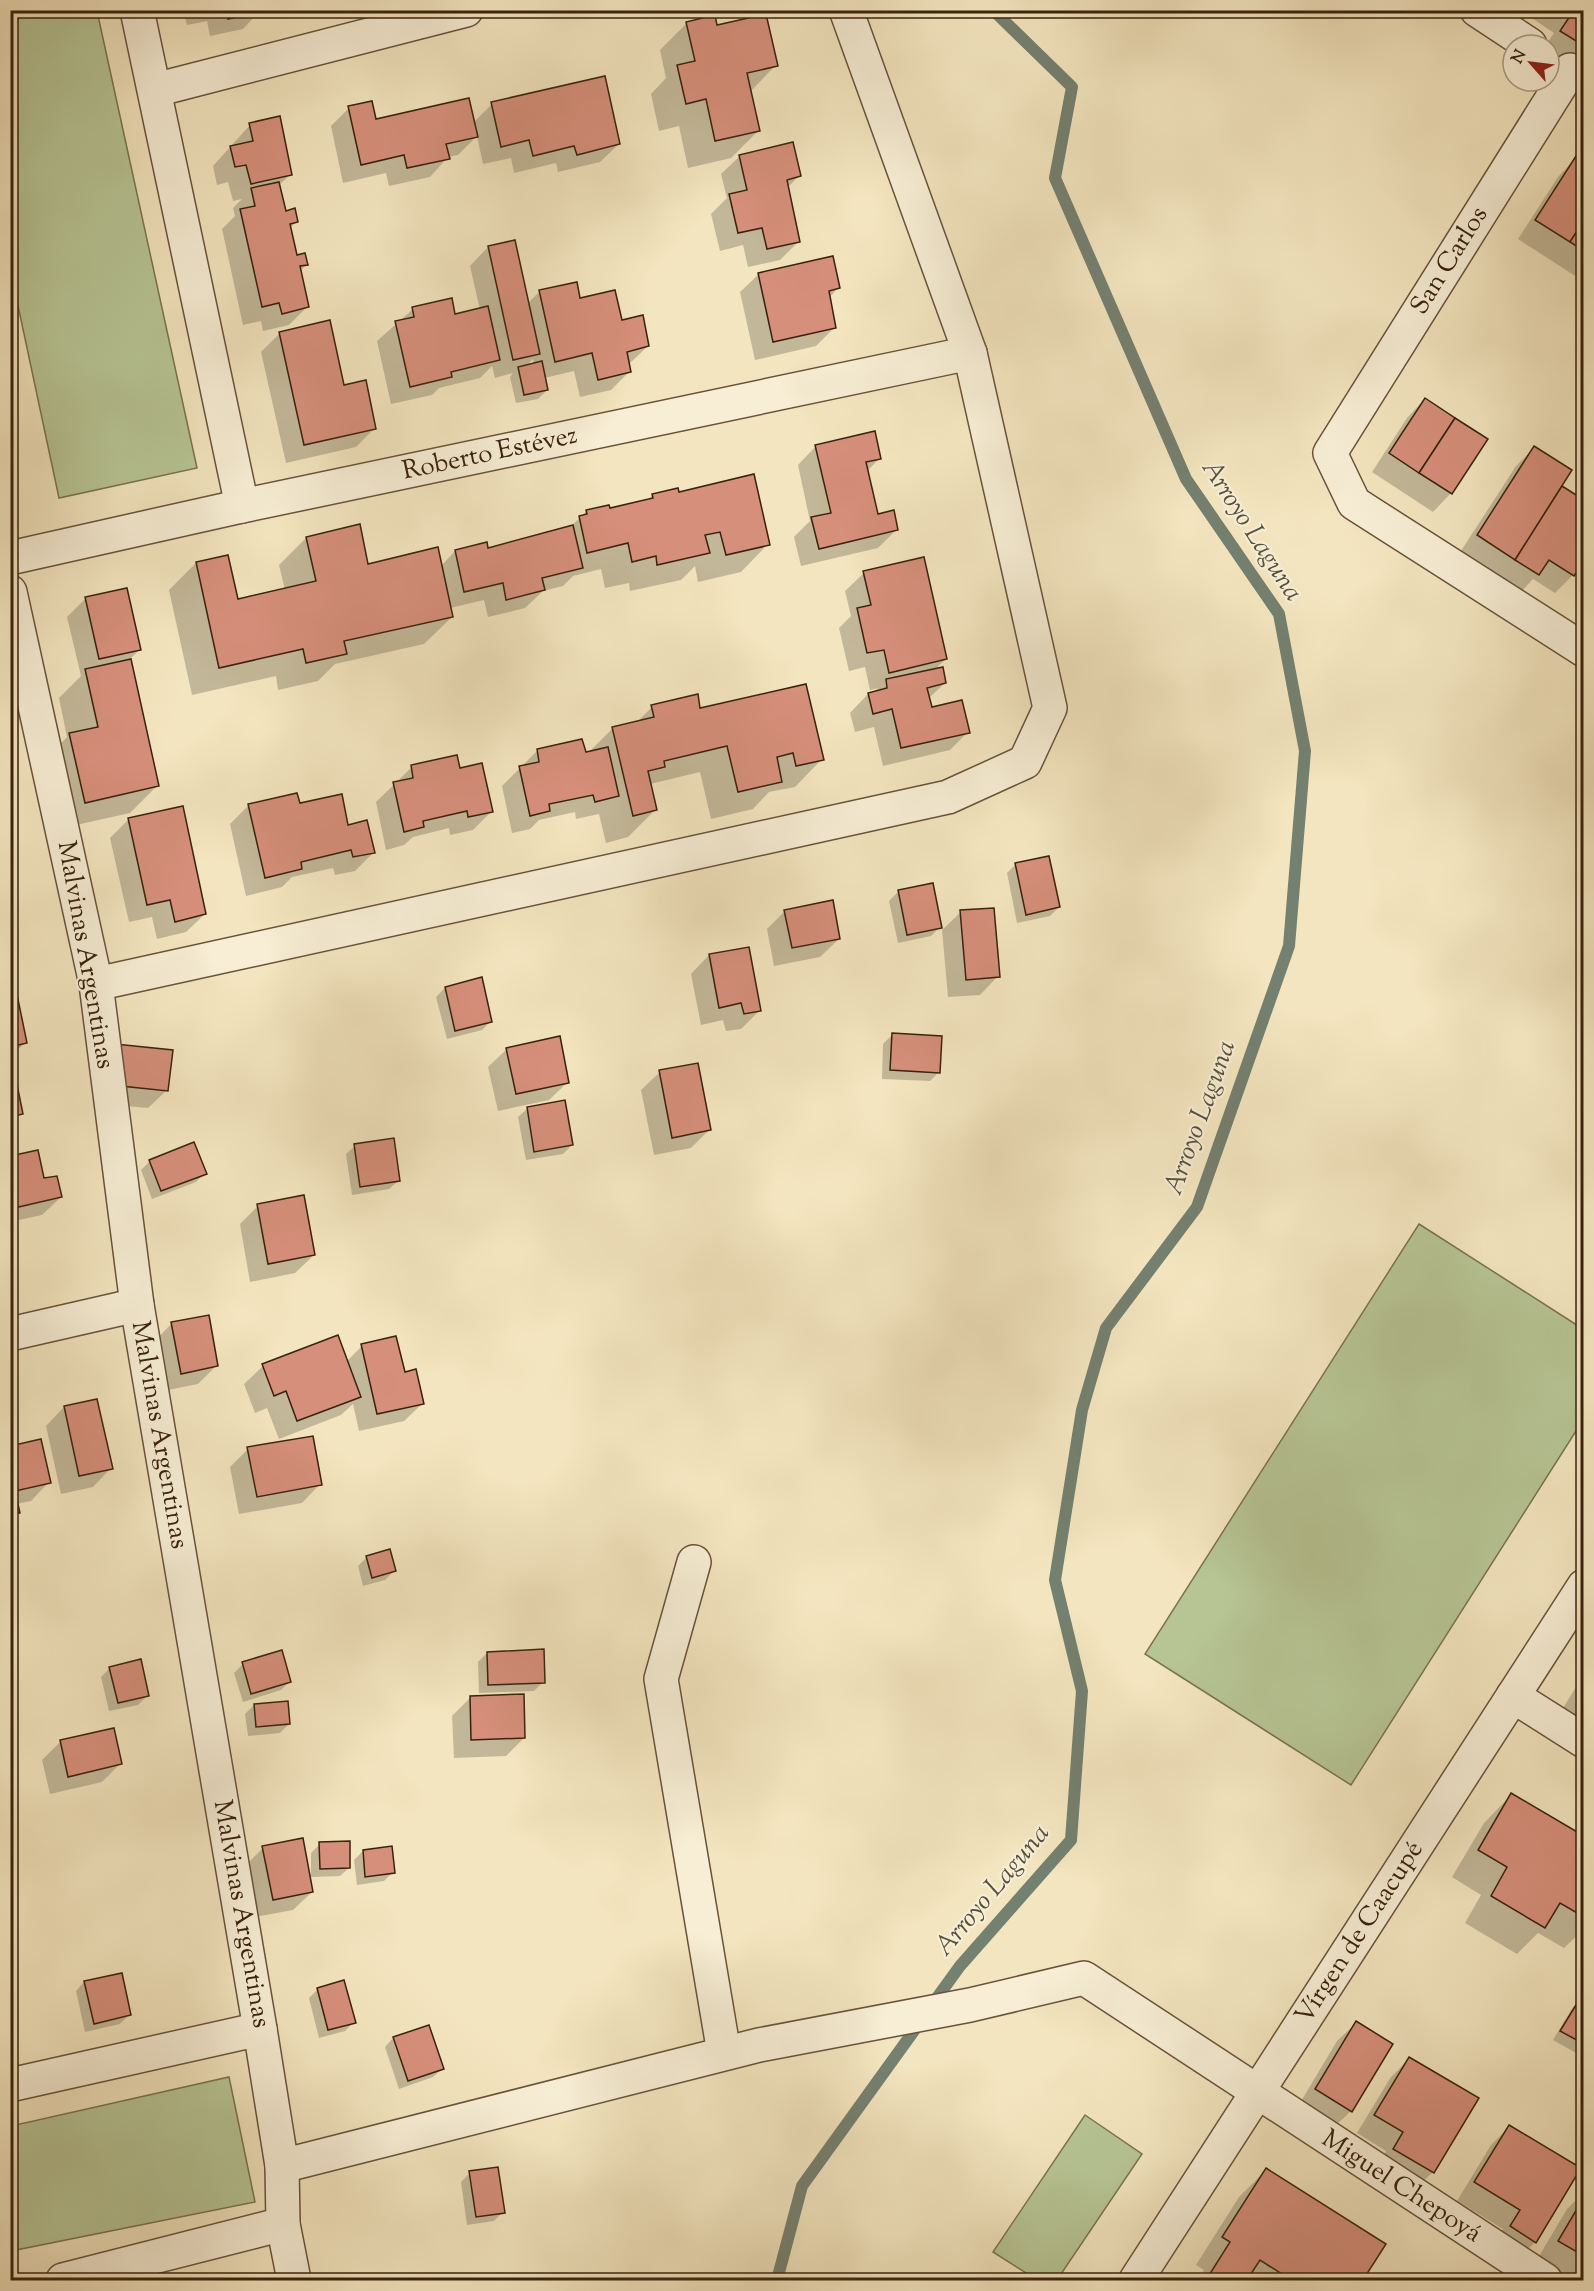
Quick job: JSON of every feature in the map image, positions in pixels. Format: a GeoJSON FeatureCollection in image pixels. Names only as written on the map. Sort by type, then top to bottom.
{"type":"FeatureCollection","features":[{"type":"Feature","properties":{"kind":"street"},"geometry":{"type":"LineString","coordinates":[[137,10],[242,506]]}},
{"type":"Feature","properties":{"kind":"street"},"geometry":{"type":"LineString","coordinates":[[155,90],[466,10]]}},
{"type":"Feature","properties":{"kind":"street"},"geometry":{"type":"LineString","coordinates":[[96,984],[948,797],[1024,762],[1050,708],[970,353],[846,10]]}},
{"type":"Feature","properties":{"kind":"street"},"geometry":{"type":"LineString","coordinates":[[1477,10],[1512,33]]}},
{"type":"Feature","properties":{"kind":"street","name":"San Carlos"},"geometry":{"type":"LineString","coordinates":[[1567,68],[1330,453],[1354,504],[1584,650]]}},
{"type":"Feature","properties":{"kind":"street","name":"Roberto Estévez"},"geometry":{"type":"LineString","coordinates":[[10,558],[242,506],[970,353]]}},
{"type":"Feature","properties":{"kind":"street","name":"Malvinas Argentinas"},"geometry":{"type":"LineString","coordinates":[[10,592],[96,984],[137,1305],[260,2029],[282,2166],[284,2224],[294,2280]]}},
{"type":"Feature","properties":{"kind":"street"},"geometry":{"type":"LineString","coordinates":[[10,1334],[137,1305]]}},
{"type":"Feature","properties":{"kind":"street"},"geometry":{"type":"LineString","coordinates":[[694,1562],[661,1680],[724,2053]]}},
{"type":"Feature","properties":{"kind":"street","name":"Vírgen de Caacupé"},"geometry":{"type":"LineString","coordinates":[[1136,2280],[1584,1586]]}},
{"type":"Feature","properties":{"kind":"street"},"geometry":{"type":"LineString","coordinates":[[1513,1696],[1584,1741]]}},
{"type":"Feature","properties":{"kind":"street","name":"Miguel Chepoyá"},"geometry":{"type":"LineString","coordinates":[[282,2166],[724,2053],[970,2006],[1084,1978],[1545,2280]]}},
{"type":"Feature","properties":{"kind":"street"},"geometry":{"type":"LineString","coordinates":[[10,2085],[260,2029]]}},
{"type":"Feature","properties":{"kind":"street"},"geometry":{"type":"LineString","coordinates":[[63,2280],[284,2224]]}},
{"type":"Feature","properties":{"kind":"green space"},"geometry":{"type":"Polygon","coordinates":[[[10,11],[97,11],[197,468],[59,498],[11,273],[10,11]]]}},
{"type":"Feature","properties":{"kind":"green space"},"geometry":{"type":"Polygon","coordinates":[[[1419,1224],[1583,1329],[1583,1420],[1351,1785],[1145,1654],[1419,1224]]]}},
{"type":"Feature","properties":{"kind":"green space"},"geometry":{"type":"Polygon","coordinates":[[[229,2077],[255,2202],[11,2251],[11,2126],[229,2077]]]}},
{"type":"Feature","properties":{"kind":"green space"},"geometry":{"type":"Polygon","coordinates":[[[1085,2115],[1142,2154],[1057,2280],[1037,2280],[993,2252],[1085,2115]]]}},
{"type":"Feature","properties":{"kind":"building"},"geometry":{"type":"Polygon","coordinates":[[[227,10],[263,10],[263,11],[228,19],[227,10]]]}},
{"type":"Feature","properties":{"kind":"building"},"geometry":{"type":"Polygon","coordinates":[[[1574,10],[1584,10],[1584,46],[1560,31],[1574,10]]]}},
{"type":"Feature","properties":{"kind":"building"},"geometry":{"type":"Polygon","coordinates":[[[766,14],[778,66],[747,73],[760,131],[715,141],[706,99],[686,104],[677,65],[695,61],[686,22],[715,15],[717,25],[766,14]]]}},
{"type":"Feature","properties":{"kind":"building"},"geometry":{"type":"Polygon","coordinates":[[[605,76],[620,144],[577,155],[574,146],[533,156],[529,140],[501,147],[491,102],[605,76]]]}},
{"type":"Feature","properties":{"kind":"building"},"geometry":{"type":"Polygon","coordinates":[[[469,98],[478,137],[446,144],[450,159],[407,168],[404,155],[361,165],[348,106],[372,101],[376,119],[469,98]]]}},
{"type":"Feature","properties":{"kind":"building"},"geometry":{"type":"Polygon","coordinates":[[[280,116],[292,175],[251,184],[246,165],[235,167],[230,146],[253,141],[249,123],[280,116]]]}},
{"type":"Feature","properties":{"kind":"building"},"geometry":{"type":"Polygon","coordinates":[[[793,142],[801,176],[787,180],[800,242],[767,249],[762,228],[738,233],[729,194],[747,190],[739,155],[793,142]]]}},
{"type":"Feature","properties":{"kind":"building"},"geometry":{"type":"Polygon","coordinates":[[[1576,156],[1584,161],[1584,220],[1570,242],[1535,220],[1576,156]]]}},
{"type":"Feature","properties":{"kind":"building"},"geometry":{"type":"Polygon","coordinates":[[[279,182],[286,211],[295,208],[298,222],[290,224],[297,255],[305,253],[308,265],[300,266],[309,307],[282,314],[279,303],[262,307],[240,209],[255,206],[251,188],[279,182]]]}},
{"type":"Feature","properties":{"kind":"building"},"geometry":{"type":"Polygon","coordinates":[[[1584,220],[1584,251],[1570,242],[1584,220]]]}},
{"type":"Feature","properties":{"kind":"building"},"geometry":{"type":"Polygon","coordinates":[[[515,240],[540,354],[513,360],[488,246],[515,240]]]}},
{"type":"Feature","properties":{"kind":"building"},"geometry":{"type":"Polygon","coordinates":[[[833,256],[840,288],[829,291],[836,328],[773,342],[758,273],[833,256]]]}},
{"type":"Feature","properties":{"kind":"building"},"geometry":{"type":"Polygon","coordinates":[[[577,282],[580,298],[615,290],[622,320],[643,315],[649,346],[627,352],[631,372],[598,380],[592,353],[555,362],[539,290],[577,282]]]}},
{"type":"Feature","properties":{"kind":"building"},"geometry":{"type":"Polygon","coordinates":[[[452,298],[455,314],[488,306],[500,360],[451,372],[452,377],[410,387],[395,321],[414,317],[412,307],[452,298]]]}},
{"type":"Feature","properties":{"kind":"building"},"geometry":{"type":"Polygon","coordinates":[[[330,320],[344,385],[366,380],[376,429],[304,445],[279,332],[330,320]]]}},
{"type":"Feature","properties":{"kind":"building"},"geometry":{"type":"Polygon","coordinates":[[[542,361],[548,390],[524,395],[518,367],[542,361]]]}},
{"type":"Feature","properties":{"kind":"building"},"geometry":{"type":"Polygon","coordinates":[[[1425,398],[1455,418],[1419,473],[1389,453],[1425,398]]]}},
{"type":"Feature","properties":{"kind":"building"},"geometry":{"type":"Polygon","coordinates":[[[1455,418],[1488,439],[1452,494],[1419,473],[1455,418]]]}},
{"type":"Feature","properties":{"kind":"building"},"geometry":{"type":"Polygon","coordinates":[[[875,431],[881,459],[866,462],[878,514],[894,510],[898,530],[819,549],[811,517],[831,513],[815,445],[875,431]]]}},
{"type":"Feature","properties":{"kind":"building"},"geometry":{"type":"Polygon","coordinates":[[[1534,446],[1572,470],[1515,560],[1477,535],[1534,446]]]}},
{"type":"Feature","properties":{"kind":"building"},"geometry":{"type":"Polygon","coordinates":[[[754,474],[770,545],[726,555],[720,532],[705,535],[710,553],[657,565],[656,556],[632,562],[628,543],[587,553],[579,516],[587,514],[586,510],[609,505],[610,508],[653,498],[652,494],[678,488],[679,492],[754,474]]]}},
{"type":"Feature","properties":{"kind":"building"},"geometry":{"type":"Polygon","coordinates":[[[1562,486],[1584,500],[1584,562],[1574,576],[1549,560],[1539,575],[1515,560],[1562,486]]]}},
{"type":"Feature","properties":{"kind":"building"},"geometry":{"type":"Polygon","coordinates":[[[360,524],[368,564],[438,547],[453,617],[344,641],[347,654],[306,663],[303,649],[219,668],[196,562],[228,555],[238,599],[316,581],[306,537],[360,524]]]}},
{"type":"Feature","properties":{"kind":"building"},"geometry":{"type":"Polygon","coordinates":[[[573,525],[583,568],[542,578],[545,590],[506,600],[503,583],[464,592],[455,550],[487,542],[488,548],[573,525]]]}},
{"type":"Feature","properties":{"kind":"building"},"geometry":{"type":"Polygon","coordinates":[[[924,557],[947,659],[889,673],[884,650],[867,653],[857,608],[871,605],[863,571],[924,557]]]}},
{"type":"Feature","properties":{"kind":"building"},"geometry":{"type":"Polygon","coordinates":[[[127,588],[141,650],[99,659],[85,597],[127,588]]]}},
{"type":"Feature","properties":{"kind":"building"},"geometry":{"type":"Polygon","coordinates":[[[131,659],[159,786],[85,803],[69,733],[98,727],[85,669],[131,659]]]}},
{"type":"Feature","properties":{"kind":"building"},"geometry":{"type":"Polygon","coordinates":[[[943,667],[946,683],[927,688],[932,707],[962,700],[970,733],[901,748],[892,709],[873,714],[868,693],[887,688],[886,679],[943,667]]]}},
{"type":"Feature","properties":{"kind":"building"},"geometry":{"type":"Polygon","coordinates":[[[806,684],[824,760],[796,766],[793,753],[777,757],[782,782],[738,792],[727,746],[664,761],[665,767],[648,771],[657,810],[633,816],[612,727],[654,717],[651,705],[698,694],[700,708],[806,684]]]}},
{"type":"Feature","properties":{"kind":"building"},"geometry":{"type":"Polygon","coordinates":[[[582,739],[586,752],[608,747],[619,796],[595,802],[593,795],[549,804],[550,811],[530,816],[519,766],[539,762],[537,749],[582,739]]]}},
{"type":"Feature","properties":{"kind":"building"},"geometry":{"type":"Polygon","coordinates":[[[457,755],[460,768],[482,763],[493,812],[468,817],[467,811],[423,821],[424,827],[404,832],[393,782],[413,778],[411,765],[457,755]]]}},
{"type":"Feature","properties":{"kind":"building"},"geometry":{"type":"Polygon","coordinates":[[[297,793],[300,803],[342,794],[348,825],[367,820],[375,853],[353,857],[351,850],[301,862],[302,869],[265,878],[248,804],[297,793]]]}},
{"type":"Feature","properties":{"kind":"building"},"geometry":{"type":"Polygon","coordinates":[[[183,806],[206,914],[175,922],[170,900],[147,905],[128,818],[183,806]]]}},
{"type":"Feature","properties":{"kind":"building"},"geometry":{"type":"Polygon","coordinates":[[[1049,856],[1060,907],[1026,915],[1015,863],[1049,856]]]}},
{"type":"Feature","properties":{"kind":"building"},"geometry":{"type":"Polygon","coordinates":[[[933,883],[942,928],[907,935],[898,890],[933,883]]]}},
{"type":"Feature","properties":{"kind":"building"},"geometry":{"type":"Polygon","coordinates":[[[833,900],[840,939],[792,948],[784,910],[833,900]]]}},
{"type":"Feature","properties":{"kind":"building"},"geometry":{"type":"Polygon","coordinates":[[[994,908],[1000,977],[966,980],[960,910],[994,908]]]}},
{"type":"Feature","properties":{"kind":"building"},"geometry":{"type":"Polygon","coordinates":[[[749,947],[761,1011],[744,1014],[741,1003],[719,1008],[709,954],[749,947]]]}},
{"type":"Feature","properties":{"kind":"building"},"geometry":{"type":"Polygon","coordinates":[[[482,977],[492,1022],[455,1031],[445,987],[482,977]]]}},
{"type":"Feature","properties":{"kind":"building"},"geometry":{"type":"Polygon","coordinates":[[[14,980],[27,1043],[10,1047],[10,981],[14,980]]]}},
{"type":"Feature","properties":{"kind":"building"},"geometry":{"type":"Polygon","coordinates":[[[892,1033],[942,1036],[940,1073],[890,1070],[892,1033]]]}},
{"type":"Feature","properties":{"kind":"building"},"geometry":{"type":"Polygon","coordinates":[[[560,1036],[569,1083],[516,1094],[506,1048],[560,1036]]]}},
{"type":"Feature","properties":{"kind":"building"},"geometry":{"type":"Polygon","coordinates":[[[115,1044],[173,1050],[168,1091],[111,1085],[115,1044]]]}},
{"type":"Feature","properties":{"kind":"building"},"geometry":{"type":"Polygon","coordinates":[[[12,1060],[23,1114],[10,1117],[10,1061],[12,1060]]]}},
{"type":"Feature","properties":{"kind":"building"},"geometry":{"type":"Polygon","coordinates":[[[698,1063],[711,1130],[672,1138],[659,1070],[698,1063]]]}},
{"type":"Feature","properties":{"kind":"building"},"geometry":{"type":"Polygon","coordinates":[[[565,1100],[573,1145],[534,1152],[527,1107],[565,1100]]]}},
{"type":"Feature","properties":{"kind":"building"},"geometry":{"type":"Polygon","coordinates":[[[394,1138],[400,1181],[360,1187],[354,1144],[394,1138]]]}},
{"type":"Feature","properties":{"kind":"building"},"geometry":{"type":"Polygon","coordinates":[[[194,1142],[207,1174],[161,1191],[149,1160],[194,1142]]]}},
{"type":"Feature","properties":{"kind":"building"},"geometry":{"type":"Polygon","coordinates":[[[38,1150],[44,1178],[57,1176],[62,1197],[10,1209],[10,1156],[38,1150]]]}},
{"type":"Feature","properties":{"kind":"building"},"geometry":{"type":"Polygon","coordinates":[[[304,1195],[315,1255],[268,1264],[257,1204],[304,1195]]]}},
{"type":"Feature","properties":{"kind":"building"},"geometry":{"type":"Polygon","coordinates":[[[209,1315],[218,1366],[181,1374],[171,1322],[209,1315]]]}},
{"type":"Feature","properties":{"kind":"building"},"geometry":{"type":"Polygon","coordinates":[[[338,1335],[361,1397],[297,1421],[286,1391],[274,1396],[262,1364],[338,1335]]]}},
{"type":"Feature","properties":{"kind":"building"},"geometry":{"type":"Polygon","coordinates":[[[396,1336],[405,1372],[416,1369],[424,1404],[377,1414],[361,1344],[396,1336]]]}},
{"type":"Feature","properties":{"kind":"building"},"geometry":{"type":"Polygon","coordinates":[[[97,1399],[113,1469],[79,1476],[64,1406],[97,1399]]]}},
{"type":"Feature","properties":{"kind":"building"},"geometry":{"type":"Polygon","coordinates":[[[313,1436],[322,1485],[257,1497],[247,1447],[313,1436]]]}},
{"type":"Feature","properties":{"kind":"building"},"geometry":{"type":"Polygon","coordinates":[[[41,1439],[51,1483],[15,1491],[20,1513],[10,1515],[10,1446],[41,1439]]]}},
{"type":"Feature","properties":{"kind":"building"},"geometry":{"type":"Polygon","coordinates":[[[390,1549],[396,1571],[372,1578],[366,1556],[390,1549]]]}},
{"type":"Feature","properties":{"kind":"building"},"geometry":{"type":"Polygon","coordinates":[[[544,1649],[545,1683],[488,1685],[487,1652],[544,1649]]]}},
{"type":"Feature","properties":{"kind":"building"},"geometry":{"type":"Polygon","coordinates":[[[282,1650],[291,1682],[251,1694],[242,1662],[282,1650]]]}},
{"type":"Feature","properties":{"kind":"building"},"geometry":{"type":"Polygon","coordinates":[[[141,1659],[149,1696],[118,1703],[109,1667],[141,1659]]]}},
{"type":"Feature","properties":{"kind":"building"},"geometry":{"type":"Polygon","coordinates":[[[524,1694],[525,1738],[471,1740],[470,1696],[524,1694]]]}},
{"type":"Feature","properties":{"kind":"building"},"geometry":{"type":"Polygon","coordinates":[[[288,1701],[290,1724],[256,1727],[254,1704],[288,1701]]]}},
{"type":"Feature","properties":{"kind":"building"},"geometry":{"type":"Polygon","coordinates":[[[114,1728],[122,1764],[68,1777],[60,1740],[114,1728]]]}},
{"type":"Feature","properties":{"kind":"building"},"geometry":{"type":"Polygon","coordinates":[[[1511,1793],[1584,1836],[1584,1917],[1560,1903],[1545,1928],[1491,1896],[1507,1867],[1478,1850],[1511,1793]]]}},
{"type":"Feature","properties":{"kind":"building"},"geometry":{"type":"Polygon","coordinates":[[[303,1838],[313,1892],[273,1900],[262,1846],[303,1838]]]}},
{"type":"Feature","properties":{"kind":"building"},"geometry":{"type":"Polygon","coordinates":[[[350,1841],[350,1868],[320,1869],[319,1842],[350,1841]]]}},
{"type":"Feature","properties":{"kind":"building"},"geometry":{"type":"Polygon","coordinates":[[[392,1846],[395,1873],[365,1877],[363,1850],[392,1846]]]}},
{"type":"Feature","properties":{"kind":"building"},"geometry":{"type":"Polygon","coordinates":[[[122,1973],[131,2015],[94,2024],[84,1981],[122,1973]]]}},
{"type":"Feature","properties":{"kind":"building"},"geometry":{"type":"Polygon","coordinates":[[[344,1980],[356,2023],[328,2030],[317,1988],[344,1980]]]}},
{"type":"Feature","properties":{"kind":"building"},"geometry":{"type":"Polygon","coordinates":[[[1579,2000],[1584,2002],[1584,2044],[1560,2031],[1579,2000]]]}},
{"type":"Feature","properties":{"kind":"building"},"geometry":{"type":"Polygon","coordinates":[[[1356,2021],[1393,2044],[1352,2112],[1315,2089],[1356,2021]]]}},
{"type":"Feature","properties":{"kind":"building"},"geometry":{"type":"Polygon","coordinates":[[[429,2025],[444,2069],[408,2081],[393,2037],[429,2025]]]}},
{"type":"Feature","properties":{"kind":"building"},"geometry":{"type":"Polygon","coordinates":[[[1409,2057],[1479,2098],[1434,2173],[1393,2149],[1403,2132],[1374,2115],[1409,2057]]]}},
{"type":"Feature","properties":{"kind":"building"},"geometry":{"type":"Polygon","coordinates":[[[1509,2125],[1581,2168],[1536,2243],[1510,2226],[1520,2210],[1474,2182],[1509,2125]]]}},
{"type":"Feature","properties":{"kind":"building"},"geometry":{"type":"Polygon","coordinates":[[[498,2167],[505,2213],[476,2217],[469,2171],[498,2167]]]}},
{"type":"Feature","properties":{"kind":"building"},"geometry":{"type":"Polygon","coordinates":[[[1266,2168],[1386,2244],[1363,2280],[1291,2280],[1260,2260],[1247,2280],[1206,2280],[1230,2242],[1222,2237],[1266,2168]]]}},
{"type":"Feature","properties":{"kind":"building"},"geometry":{"type":"Polygon","coordinates":[[[1584,2197],[1584,2256],[1558,2241],[1584,2197]]]}},
{"type":"Feature","properties":{"kind":"waterway","name":"Arroyo Laguna"},"geometry":{"type":"LineString","coordinates":[[931,2006],[960,1966],[1071,1840],[1082,1691],[1055,1580],[1082,1410],[1106,1328],[1197,1207],[1289,946],[1305,751],[1279,614],[1186,479],[1055,178],[1072,87],[993,10]]}},
{"type":"Feature","properties":{"kind":"waterway","name":"Arroyo Laguna"},"geometry":{"type":"LineString","coordinates":[[777,2280],[802,2186],[921,2021]]}}]}
